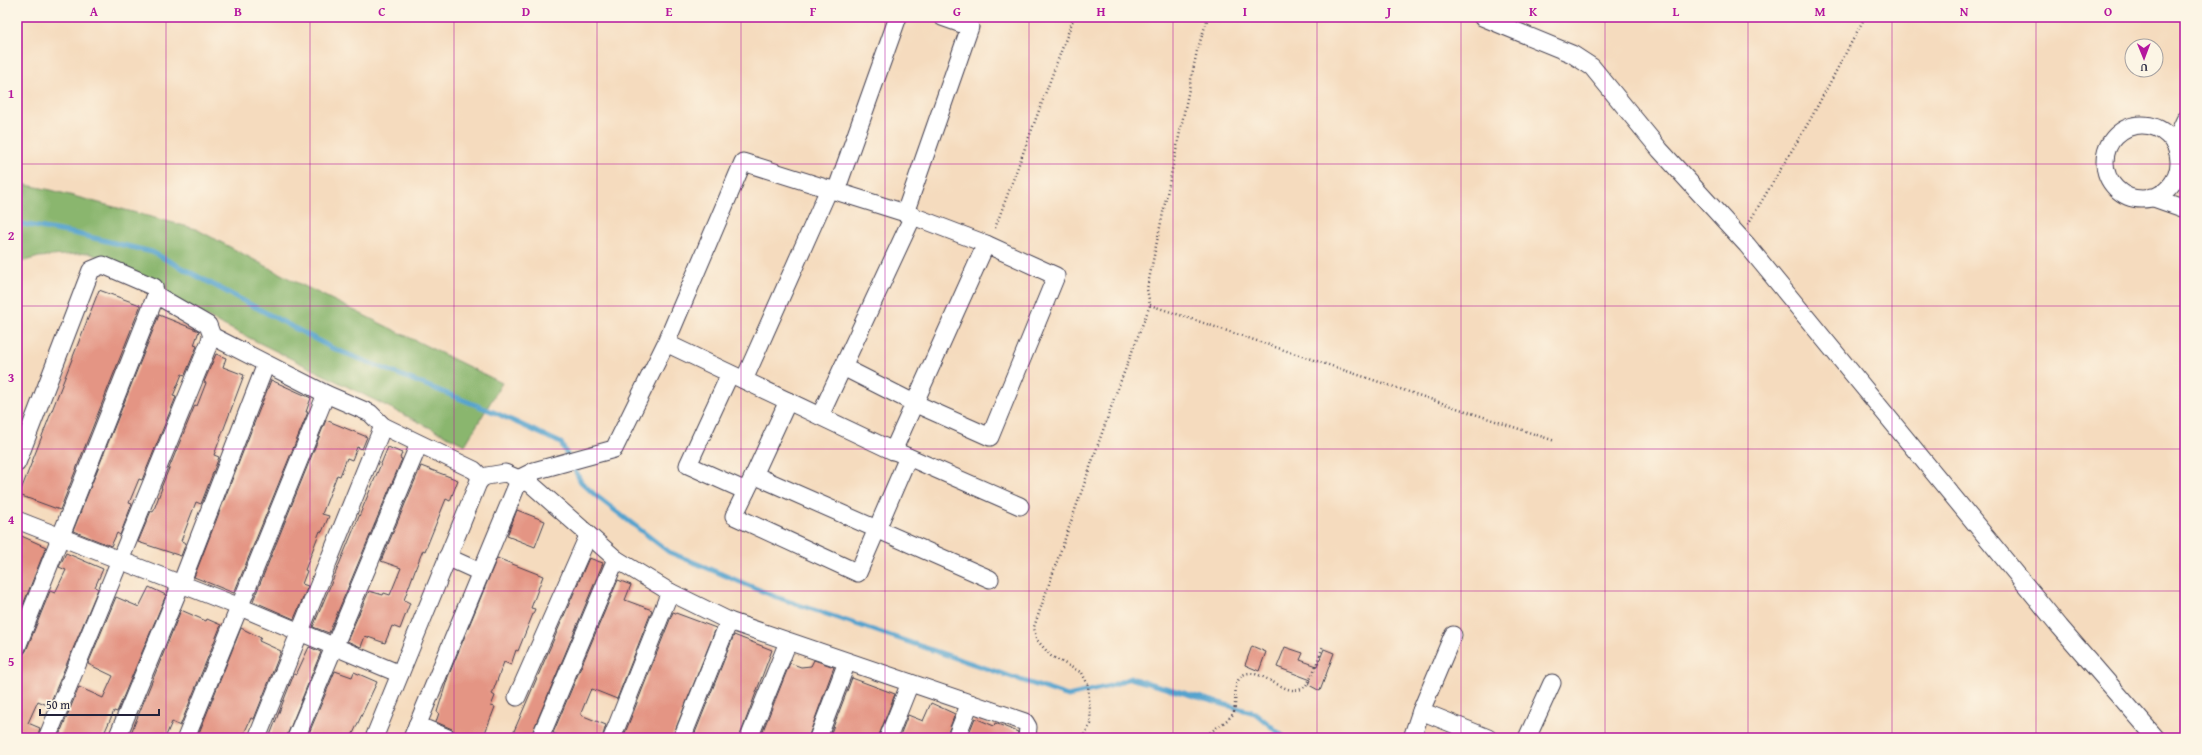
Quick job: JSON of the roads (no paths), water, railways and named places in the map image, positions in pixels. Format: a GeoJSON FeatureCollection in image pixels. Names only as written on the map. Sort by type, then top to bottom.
{"type":"FeatureCollection","features":[{"type":"Feature","properties":{"kind":"street"},"geometry":{"type":"LineString","coordinates":[[746,491],[688,465],[737,377],[832,190],[898,17]]}},
{"type":"Feature","properties":{"kind":"street"},"geometry":{"type":"LineString","coordinates":[[820,416],[843,367],[909,214],[970,27],[942,17]]}},
{"type":"Feature","properties":{"kind":"street"},"geometry":{"type":"LineString","coordinates":[[1482,17],[1572,54],[1592,67],[1660,150],[1740,238],[2060,627],[2156,738]]}},
{"type":"Feature","properties":{"kind":"street"},"geometry":{"type":"LineString","coordinates":[[2174,144],[2185,120]]}},
{"type":"Feature","properties":{"kind":"street"},"geometry":{"type":"LineString","coordinates":[[2152,197],[2164,191],[2171,184],[2182,164],[2174,144],[2162,130],[2153,126],[2139,125],[2121,131],[2111,141],[2107,149],[2105,167],[2113,185],[2122,193],[2133,198],[2152,197],[2185,209]]}},
{"type":"Feature","properties":{"kind":"street"},"geometry":{"type":"LineString","coordinates":[[374,738],[447,557],[482,478],[495,473],[526,475],[614,449],[666,343],[743,162],[909,214],[986,244],[1056,276],[990,436],[914,403],[843,367]]}},
{"type":"Feature","properties":{"kind":"street"},"geometry":{"type":"LineString","coordinates":[[788,401],[734,516],[858,573],[877,529],[914,403],[986,244]]}},
{"type":"Feature","properties":{"kind":"street"},"geometry":{"type":"LineString","coordinates":[[17,647],[156,295],[154,288],[103,266],[91,270],[18,457]]}},
{"type":"Feature","properties":{"kind":"street"},"geometry":{"type":"LineString","coordinates":[[47,738],[212,336],[208,325],[156,295]]}},
{"type":"Feature","properties":{"kind":"street"},"geometry":{"type":"LineString","coordinates":[[212,336],[326,394],[370,413],[383,426],[474,470],[482,478]]}},
{"type":"Feature","properties":{"kind":"street"},"geometry":{"type":"LineString","coordinates":[[666,343],[900,454],[1020,506]]}},
{"type":"Feature","properties":{"kind":"street"},"geometry":{"type":"LineString","coordinates":[[117,738],[181,584],[266,364]]}},
{"type":"Feature","properties":{"kind":"street"},"geometry":{"type":"LineString","coordinates":[[186,738],[326,394]]}},
{"type":"Feature","properties":{"kind":"street"},"geometry":{"type":"LineString","coordinates":[[257,738],[383,426]]}},
{"type":"Feature","properties":{"kind":"street"},"geometry":{"type":"LineString","coordinates":[[296,738],[333,646],[419,444]]}},
{"type":"Feature","properties":{"kind":"street"},"geometry":{"type":"LineString","coordinates":[[526,475],[538,489],[588,536],[616,559],[670,592],[729,621],[1025,722],[1028,727],[1027,738]]}},
{"type":"Feature","properties":{"kind":"street"},"geometry":{"type":"LineString","coordinates":[[448,738],[415,732],[480,572],[526,475]]}},
{"type":"Feature","properties":{"kind":"street"},"geometry":{"type":"LineString","coordinates":[[754,475],[990,580]]}},
{"type":"Feature","properties":{"kind":"street"},"geometry":{"type":"LineString","coordinates":[[17,520],[240,607],[400,674]]}},
{"type":"Feature","properties":{"kind":"street"},"geometry":{"type":"LineString","coordinates":[[517,697],[588,536]]}},
{"type":"Feature","properties":{"kind":"street"},"geometry":{"type":"LineString","coordinates":[[447,557],[480,572]]}},
{"type":"Feature","properties":{"kind":"street"},"geometry":{"type":"LineString","coordinates":[[540,738],[616,559]]}},
{"type":"Feature","properties":{"kind":"street"},"geometry":{"type":"LineString","coordinates":[[612,738],[670,592]]}},
{"type":"Feature","properties":{"kind":"street"},"geometry":{"type":"LineString","coordinates":[[682,738],[729,621]]}},
{"type":"Feature","properties":{"kind":"street"},"geometry":{"type":"LineString","coordinates":[[1412,738],[1421,711],[1453,635]]}},
{"type":"Feature","properties":{"kind":"street"},"geometry":{"type":"LineString","coordinates":[[749,738],[788,642]]}},
{"type":"Feature","properties":{"kind":"street"},"geometry":{"type":"LineString","coordinates":[[818,738],[847,662]]}},
{"type":"Feature","properties":{"kind":"street"},"geometry":{"type":"LineString","coordinates":[[888,738],[910,683]]}},
{"type":"Feature","properties":{"kind":"street"},"geometry":{"type":"LineString","coordinates":[[1528,738],[1552,683]]}},
{"type":"Feature","properties":{"kind":"street"},"geometry":{"type":"LineString","coordinates":[[956,738],[970,703]]}},
{"type":"Feature","properties":{"kind":"street"},"geometry":{"type":"LineString","coordinates":[[1421,711],[1488,738]]}},
{"type":"Feature","properties":{"kind":"waterway"},"geometry":{"type":"LineString","coordinates":[[17,223],[77,234],[152,252],[332,348],[496,413],[561,443],[581,482],[595,495],[669,552],[776,597],[1068,696],[1110,686],[1130,678],[1255,713],[1285,738]]}}]}
